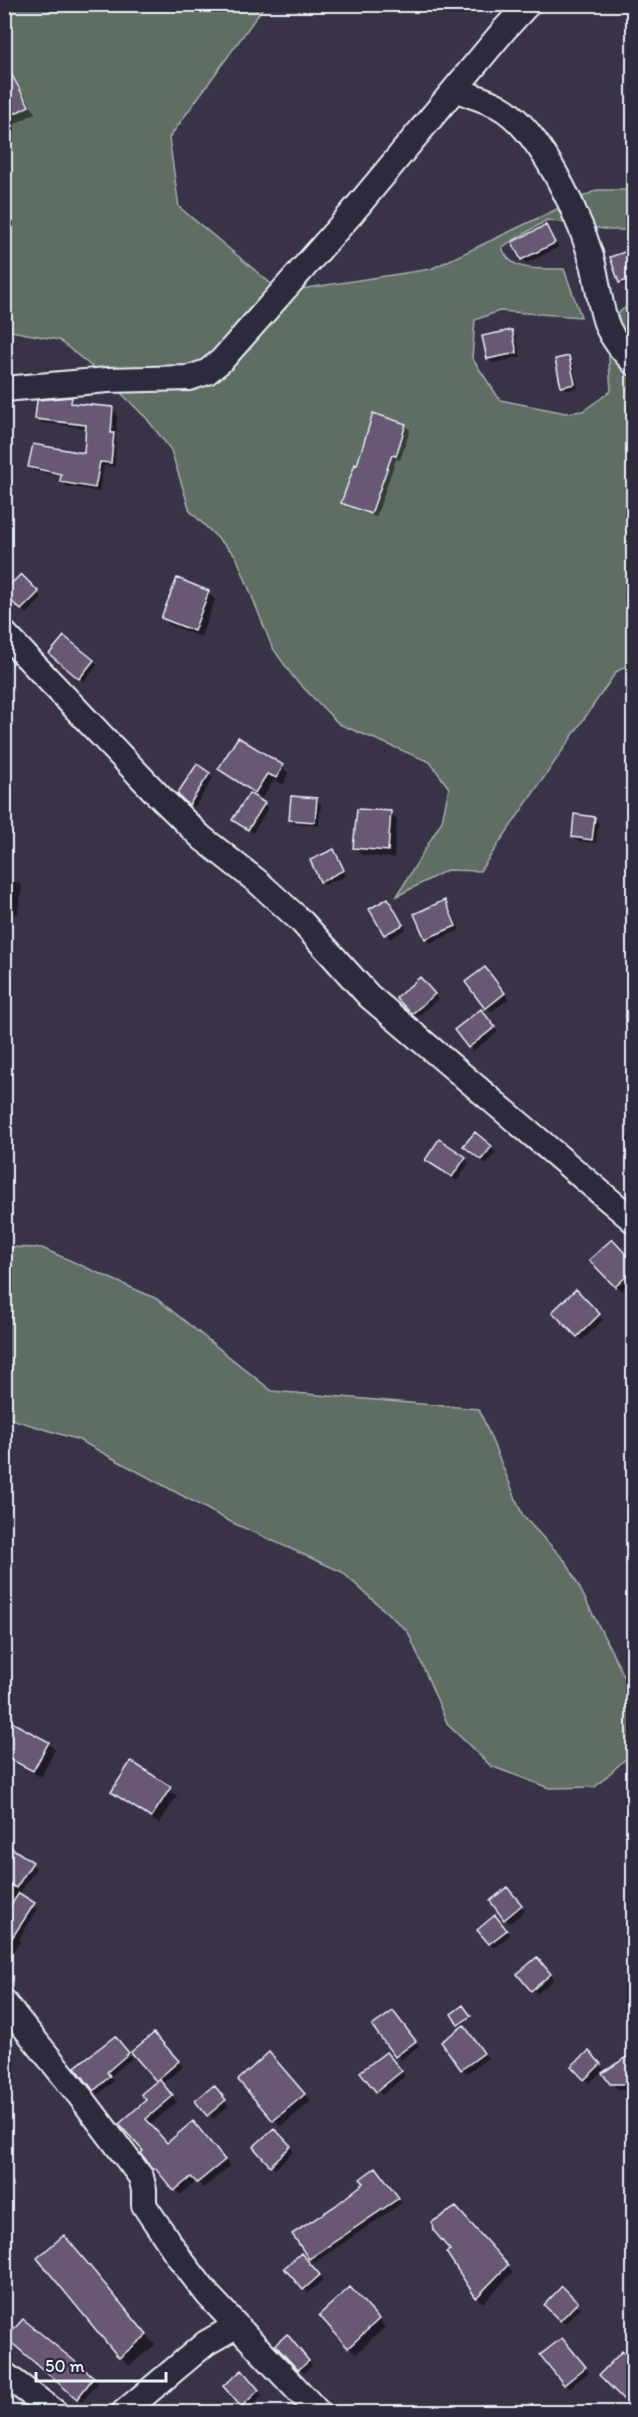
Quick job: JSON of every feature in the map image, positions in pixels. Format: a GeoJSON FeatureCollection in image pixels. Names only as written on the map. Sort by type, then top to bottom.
{"type":"FeatureCollection","features":[{"type":"Feature","properties":{"kind":"street"},"geometry":{"type":"LineString","coordinates":[[4,389],[108,380],[189,378],[207,372],[221,361],[316,254],[528,4]]}},
{"type":"Feature","properties":{"kind":"street"},"geometry":{"type":"LineString","coordinates":[[455,89],[499,106],[525,129],[548,160],[572,209],[593,267],[603,320],[616,345],[633,363]]}},
{"type":"Feature","properties":{"kind":"street"},"geometry":{"type":"LineString","coordinates":[[4,633],[158,795],[202,838],[258,882],[302,922],[369,996],[633,1221]]}},
{"type":"Feature","properties":{"kind":"street"},"geometry":{"type":"LineString","coordinates":[[4,2002],[80,2096],[141,2177],[144,2205],[160,2232],[208,2295],[318,2412]]}},
{"type":"Feature","properties":{"kind":"street"},"geometry":{"type":"LineString","coordinates":[[124,2412],[206,2343],[236,2326]]}},
{"type":"Feature","properties":{"kind":"street"},"geometry":{"type":"LineString","coordinates":[[4,2374],[55,2412]]}},
{"type":"Feature","properties":{"kind":"green space"},"geometry":{"type":"Polygon","coordinates":[[[4,5],[265,5],[169,138],[179,207],[281,292],[431,269],[597,190],[633,190],[633,230],[610,230],[547,220],[502,247],[506,256],[519,266],[536,269],[564,269],[581,317],[499,311],[475,320],[472,358],[500,400],[566,413],[583,411],[611,391],[609,342],[611,329],[623,309],[633,305],[633,662],[616,672],[480,871],[447,870],[397,896],[442,821],[449,788],[430,762],[339,724],[294,678],[272,647],[236,556],[190,511],[171,450],[147,419],[108,380],[59,340],[5,330],[4,5]]]}},
{"type":"Feature","properties":{"kind":"green space"},"geometry":{"type":"Polygon","coordinates":[[[5,1247],[42,1248],[157,1299],[272,1391],[479,1409],[523,1516],[567,1563],[633,1694],[633,1752],[595,1787],[549,1788],[491,1766],[448,1725],[408,1632],[342,1572],[233,1523],[79,1440],[5,1417],[5,1247]]]}},
{"type":"Feature","properties":{"kind":"building"},"geometry":{"type":"Polygon","coordinates":[[[4,61],[29,106],[4,119],[4,61]]]}},
{"type":"Feature","properties":{"kind":"building"},"geometry":{"type":"Polygon","coordinates":[[[546,225],[555,243],[521,260],[512,242],[546,225]]]}},
{"type":"Feature","properties":{"kind":"building"},"geometry":{"type":"Polygon","coordinates":[[[633,249],[633,278],[619,283],[610,257],[633,249]]]}},
{"type":"Feature","properties":{"kind":"building"},"geometry":{"type":"Polygon","coordinates":[[[512,330],[517,353],[487,359],[482,336],[512,330]]]}},
{"type":"Feature","properties":{"kind":"building"},"geometry":{"type":"Polygon","coordinates":[[[569,356],[575,384],[561,387],[555,359],[569,356]]]}},
{"type":"Feature","properties":{"kind":"building"},"geometry":{"type":"Polygon","coordinates":[[[72,397],[71,403],[113,407],[111,433],[114,433],[111,463],[100,462],[95,488],[60,482],[61,474],[28,467],[33,444],[84,453],[86,425],[35,419],[37,400],[72,397]]]}},
{"type":"Feature","properties":{"kind":"building"},"geometry":{"type":"Polygon","coordinates":[[[373,413],[406,424],[396,456],[392,455],[371,514],[341,503],[355,464],[357,465],[373,413]]]}},
{"type":"Feature","properties":{"kind":"building"},"geometry":{"type":"Polygon","coordinates":[[[21,574],[39,592],[21,610],[4,594],[4,591],[21,574]]]}},
{"type":"Feature","properties":{"kind":"building"},"geometry":{"type":"Polygon","coordinates":[[[177,578],[209,591],[194,631],[161,618],[177,578]]]}},
{"type":"Feature","properties":{"kind":"building"},"geometry":{"type":"Polygon","coordinates":[[[64,636],[94,660],[79,679],[49,654],[64,636]]]}},
{"type":"Feature","properties":{"kind":"building"},"geometry":{"type":"Polygon","coordinates":[[[238,737],[283,765],[277,778],[267,774],[255,793],[218,769],[238,737]]]}},
{"type":"Feature","properties":{"kind":"building"},"geometry":{"type":"Polygon","coordinates":[[[197,764],[210,773],[189,805],[177,794],[197,764]]]}},
{"type":"Feature","properties":{"kind":"building"},"geometry":{"type":"Polygon","coordinates":[[[249,793],[265,803],[248,830],[232,820],[249,793]]]}},
{"type":"Feature","properties":{"kind":"building"},"geometry":{"type":"Polygon","coordinates":[[[291,796],[317,798],[315,822],[289,820],[291,796]]]}},
{"type":"Feature","properties":{"kind":"building"},"geometry":{"type":"Polygon","coordinates":[[[357,809],[391,811],[388,851],[353,848],[357,809]]]}},
{"type":"Feature","properties":{"kind":"building"},"geometry":{"type":"Polygon","coordinates":[[[574,814],[595,817],[592,840],[572,837],[574,814]]]}},
{"type":"Feature","properties":{"kind":"building"},"geometry":{"type":"Polygon","coordinates":[[[334,849],[344,870],[320,882],[310,860],[334,849]]]}},
{"type":"Feature","properties":{"kind":"building"},"geometry":{"type":"Polygon","coordinates":[[[388,898],[403,925],[384,935],[369,909],[388,898]]]}},
{"type":"Feature","properties":{"kind":"building"},"geometry":{"type":"Polygon","coordinates":[[[445,900],[456,926],[425,939],[414,914],[445,900]]]}},
{"type":"Feature","properties":{"kind":"building"},"geometry":{"type":"Polygon","coordinates":[[[485,967],[505,993],[485,1009],[465,982],[485,967]]]}},
{"type":"Feature","properties":{"kind":"building"},"geometry":{"type":"Polygon","coordinates":[[[420,977],[435,994],[412,1014],[396,998],[420,977]]]}},
{"type":"Feature","properties":{"kind":"building"},"geometry":{"type":"Polygon","coordinates":[[[481,1009],[495,1027],[468,1048],[454,1030],[481,1009]]]}},
{"type":"Feature","properties":{"kind":"building"},"geometry":{"type":"Polygon","coordinates":[[[475,1132],[492,1146],[481,1160],[463,1146],[475,1132]]]}},
{"type":"Feature","properties":{"kind":"building"},"geometry":{"type":"Polygon","coordinates":[[[439,1139],[466,1157],[452,1177],[425,1160],[439,1139]]]}},
{"type":"Feature","properties":{"kind":"building"},"geometry":{"type":"Polygon","coordinates":[[[612,1239],[633,1262],[633,1270],[615,1287],[589,1260],[612,1239]]]}},
{"type":"Feature","properties":{"kind":"building"},"geometry":{"type":"Polygon","coordinates":[[[576,1289],[600,1314],[577,1337],[552,1312],[576,1289]]]}},
{"type":"Feature","properties":{"kind":"building"},"geometry":{"type":"Polygon","coordinates":[[[4,1718],[49,1742],[33,1771],[4,1756],[4,1718]]]}},
{"type":"Feature","properties":{"kind":"building"},"geometry":{"type":"Polygon","coordinates":[[[131,1761],[171,1787],[151,1818],[111,1792],[131,1761]]]}},
{"type":"Feature","properties":{"kind":"building"},"geometry":{"type":"Polygon","coordinates":[[[4,1843],[33,1862],[16,1888],[4,1880],[4,1843]]]}},
{"type":"Feature","properties":{"kind":"building"},"geometry":{"type":"Polygon","coordinates":[[[507,1887],[522,1905],[504,1920],[490,1901],[507,1887]]]}},
{"type":"Feature","properties":{"kind":"building"},"geometry":{"type":"Polygon","coordinates":[[[19,1893],[35,1903],[4,1950],[4,1915],[19,1893]]]}},
{"type":"Feature","properties":{"kind":"building"},"geometry":{"type":"Polygon","coordinates":[[[495,1915],[507,1930],[489,1944],[477,1930],[495,1915]]]}},
{"type":"Feature","properties":{"kind":"building"},"geometry":{"type":"Polygon","coordinates":[[[537,1957],[551,1974],[531,1991],[517,1974],[537,1957]]]}},
{"type":"Feature","properties":{"kind":"building"},"geometry":{"type":"Polygon","coordinates":[[[463,2005],[471,2016],[458,2025],[451,2014],[463,2005]]]}},
{"type":"Feature","properties":{"kind":"building"},"geometry":{"type":"Polygon","coordinates":[[[393,2011],[416,2041],[395,2057],[372,2026],[393,2011]]]}},
{"type":"Feature","properties":{"kind":"building"},"geometry":{"type":"Polygon","coordinates":[[[464,2025],[484,2053],[461,2070],[441,2042],[464,2025]]]}},
{"type":"Feature","properties":{"kind":"building"},"geometry":{"type":"Polygon","coordinates":[[[154,2033],[179,2061],[156,2081],[131,2052],[154,2033]]]}},
{"type":"Feature","properties":{"kind":"building"},"geometry":{"type":"Polygon","coordinates":[[[115,2036],[129,2053],[107,2072],[110,2076],[94,2091],[75,2067],[115,2036]]]}},
{"type":"Feature","properties":{"kind":"building"},"geometry":{"type":"Polygon","coordinates":[[[589,2051],[601,2064],[584,2080],[571,2066],[589,2051]]]}},
{"type":"Feature","properties":{"kind":"building"},"geometry":{"type":"Polygon","coordinates":[[[269,2052],[305,2094],[273,2121],[238,2080],[269,2052]]]}},
{"type":"Feature","properties":{"kind":"building"},"geometry":{"type":"Polygon","coordinates":[[[386,2052],[402,2071],[376,2092],[360,2072],[386,2052]]]}},
{"type":"Feature","properties":{"kind":"building"},"geometry":{"type":"Polygon","coordinates":[[[633,2053],[633,2084],[610,2084],[602,2073],[633,2053]]]}},
{"type":"Feature","properties":{"kind":"building"},"geometry":{"type":"Polygon","coordinates":[[[159,2079],[173,2096],[146,2119],[167,2143],[193,2121],[225,2160],[197,2183],[191,2177],[174,2191],[155,2168],[153,2170],[141,2153],[143,2151],[119,2124],[146,2100],[141,2094],[159,2079]]]}},
{"type":"Feature","properties":{"kind":"building"},"geometry":{"type":"Polygon","coordinates":[[[214,2085],[226,2100],[207,2116],[195,2101],[214,2085]]]}},
{"type":"Feature","properties":{"kind":"building"},"geometry":{"type":"Polygon","coordinates":[[[274,2128],[291,2146],[270,2166],[253,2147],[274,2128]]]}},
{"type":"Feature","properties":{"kind":"building"},"geometry":{"type":"Polygon","coordinates":[[[376,2167],[399,2198],[309,2259],[292,2234],[335,2206],[364,2183],[360,2179],[376,2167]]]}},
{"type":"Feature","properties":{"kind":"building"},"geometry":{"type":"Polygon","coordinates":[[[456,2207],[508,2265],[476,2298],[446,2252],[450,2250],[433,2230],[432,2222],[456,2207]]]}},
{"type":"Feature","properties":{"kind":"building"},"geometry":{"type":"Polygon","coordinates":[[[64,2235],[147,2335],[119,2358],[37,2258],[64,2235]]]}},
{"type":"Feature","properties":{"kind":"building"},"geometry":{"type":"Polygon","coordinates":[[[301,2253],[320,2275],[303,2290],[284,2268],[301,2253]]]}},
{"type":"Feature","properties":{"kind":"building"},"geometry":{"type":"Polygon","coordinates":[[[562,2286],[578,2302],[560,2321],[544,2305],[562,2286]]]}},
{"type":"Feature","properties":{"kind":"building"},"geometry":{"type":"Polygon","coordinates":[[[350,2287],[379,2319],[348,2348],[319,2315],[350,2287]]]}},
{"type":"Feature","properties":{"kind":"building"},"geometry":{"type":"Polygon","coordinates":[[[23,2319],[94,2377],[77,2399],[6,2338],[23,2319]]]}},
{"type":"Feature","properties":{"kind":"building"},"geometry":{"type":"Polygon","coordinates":[[[287,2334],[309,2361],[298,2370],[275,2345],[287,2334]]]}},
{"type":"Feature","properties":{"kind":"building"},"geometry":{"type":"Polygon","coordinates":[[[562,2338],[586,2367],[564,2385],[540,2355],[562,2338]]]}},
{"type":"Feature","properties":{"kind":"building"},"geometry":{"type":"Polygon","coordinates":[[[622,2351],[633,2363],[633,2409],[599,2375],[622,2351]]]}},
{"type":"Feature","properties":{"kind":"building"},"geometry":{"type":"Polygon","coordinates":[[[242,2370],[259,2390],[241,2407],[223,2386],[242,2370]]]}}]}
